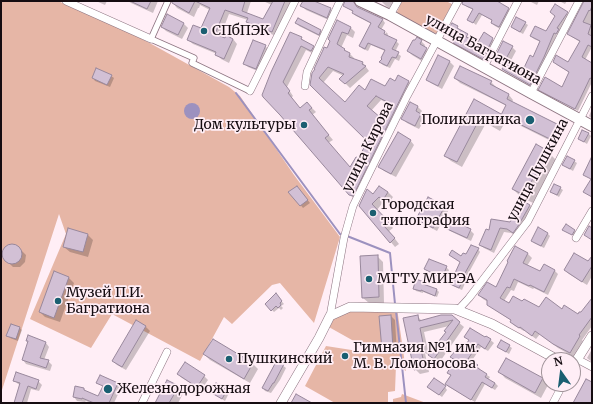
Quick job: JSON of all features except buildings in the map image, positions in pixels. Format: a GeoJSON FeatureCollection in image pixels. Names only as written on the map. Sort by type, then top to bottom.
{"type":"FeatureCollection","features":[{"type":"Feature","properties":{"kind":"main road","name":"улица Багратиона"},"geometry":{"type":"LineString","coordinates":[[360,1],[390,15],[592,126]]}},
{"type":"Feature","properties":{"kind":"street"},"geometry":{"type":"LineString","coordinates":[[66,1],[194,58],[192,63],[250,91],[295,1]]}},
{"type":"Feature","properties":{"kind":"street"},"geometry":{"type":"LineString","coordinates":[[150,38],[168,1]]}},
{"type":"Feature","properties":{"kind":"street"},"geometry":{"type":"LineString","coordinates":[[305,86],[307,72],[340,1]]}},
{"type":"Feature","properties":{"kind":"street"},"geometry":{"type":"LineString","coordinates":[[390,15],[398,1]]}},
{"type":"Feature","properties":{"kind":"street","name":"улица Кирова"},"geometry":{"type":"LineString","coordinates":[[330,316],[344,238],[353,206],[407,96],[458,1]]}},
{"type":"Feature","properties":{"kind":"street"},"geometry":{"type":"LineString","coordinates":[[484,67],[518,1]]}},
{"type":"Feature","properties":{"kind":"street"},"geometry":{"type":"LineString","coordinates":[[531,93],[579,1]]}},
{"type":"Feature","properties":{"kind":"street","name":"улица Пушкина"},"geometry":{"type":"LineString","coordinates":[[458,310],[469,298],[528,221],[592,96]]}},
{"type":"Feature","properties":{"kind":"street"},"geometry":{"type":"LineString","coordinates":[[576,238],[592,211]]}},
{"type":"Feature","properties":{"kind":"street"},"geometry":{"type":"LineString","coordinates":[[281,403],[319,338],[330,316],[350,307],[455,309],[492,324],[543,352]]}},
{"type":"Feature","properties":{"kind":"street"},"geometry":{"type":"LineString","coordinates":[[581,353],[592,336]]}},
{"type":"Feature","properties":{"kind":"street"},"geometry":{"type":"LineString","coordinates":[[142,403],[167,352]]}},
{"type":"Feature","properties":{"kind":"street"},"geometry":{"type":"LineString","coordinates":[[581,364],[592,367]]}},
{"type":"Feature","properties":{"kind":"street"},"geometry":{"type":"LineString","coordinates":[[553,403],[559,392]]}},
{"type":"Feature","properties":{"kind":"shaded area"},"geometry":{"type":"Polygon","coordinates":[[[1,1],[58,1],[137,36],[229,87],[240,96],[294,175],[340,237],[314,323],[280,283],[272,285],[232,324],[224,317],[200,361],[112,314],[91,348],[30,319],[66,234],[59,214],[1,393],[1,1]]]}},
{"type":"Feature","properties":{"kind":"shaded area"},"geometry":{"type":"Polygon","coordinates":[[[402,1],[446,1],[452,4],[437,34],[396,14],[402,1]]]}},
{"type":"Feature","properties":{"kind":"shaded area"},"geometry":{"type":"Polygon","coordinates":[[[189,103],[195,103],[200,108],[198,117],[195,119],[189,119],[184,114],[184,108],[189,103]]]}},
{"type":"Feature","properties":{"kind":"shaded area"},"geometry":{"type":"Polygon","coordinates":[[[350,308],[397,308],[406,371],[396,365],[395,391],[388,392],[388,403],[335,403],[305,386],[326,346],[377,354],[327,326],[332,317],[350,308]]]}},
{"type":"Feature","properties":{"kind":"shaded area"},"geometry":{"type":"Polygon","coordinates":[[[402,394],[426,403],[393,403],[393,399],[401,397],[402,394]]]}},
{"type":"Feature","properties":{"kind":"waterway"},"geometry":{"type":"LineString","coordinates":[[236,93],[340,234],[343,235]]}},
{"type":"Feature","properties":{"kind":"waterway"},"geometry":{"type":"LineString","coordinates":[[347,236],[390,253],[395,304]]}},
{"type":"Feature","properties":{"kind":"waterway"},"geometry":{"type":"LineString","coordinates":[[396,311],[406,403]]}},
{"type":"Feature","properties":{"kind":"place","name":"СПбПЭК"},"geometry":{"type":"Point","coordinates":[204,31]}},
{"type":"Feature","properties":{"kind":"place","name":"Поликлиника"},"geometry":{"type":"Point","coordinates":[530,120]}},
{"type":"Feature","properties":{"kind":"place","name":"Дом культуры"},"geometry":{"type":"Point","coordinates":[304,125]}},
{"type":"Feature","properties":{"kind":"place","name":"Городская типография"},"geometry":{"type":"Point","coordinates":[373,213]}},
{"type":"Feature","properties":{"kind":"place","name":"МГТУ МИРЭА"},"geometry":{"type":"Point","coordinates":[369,279]}},
{"type":"Feature","properties":{"kind":"place","name":"Музей П.И. Багратиона"},"geometry":{"type":"Point","coordinates":[58,301]}},
{"type":"Feature","properties":{"kind":"place","name":"Гимназия №1 им. М. В. Ломоносова"},"geometry":{"type":"Point","coordinates":[345,356]}},
{"type":"Feature","properties":{"kind":"place","name":"Пушкинский"},"geometry":{"type":"Point","coordinates":[229,359]}},
{"type":"Feature","properties":{"kind":"place","name":"Железнодорожная"},"geometry":{"type":"Point","coordinates":[108,389]}}]}
